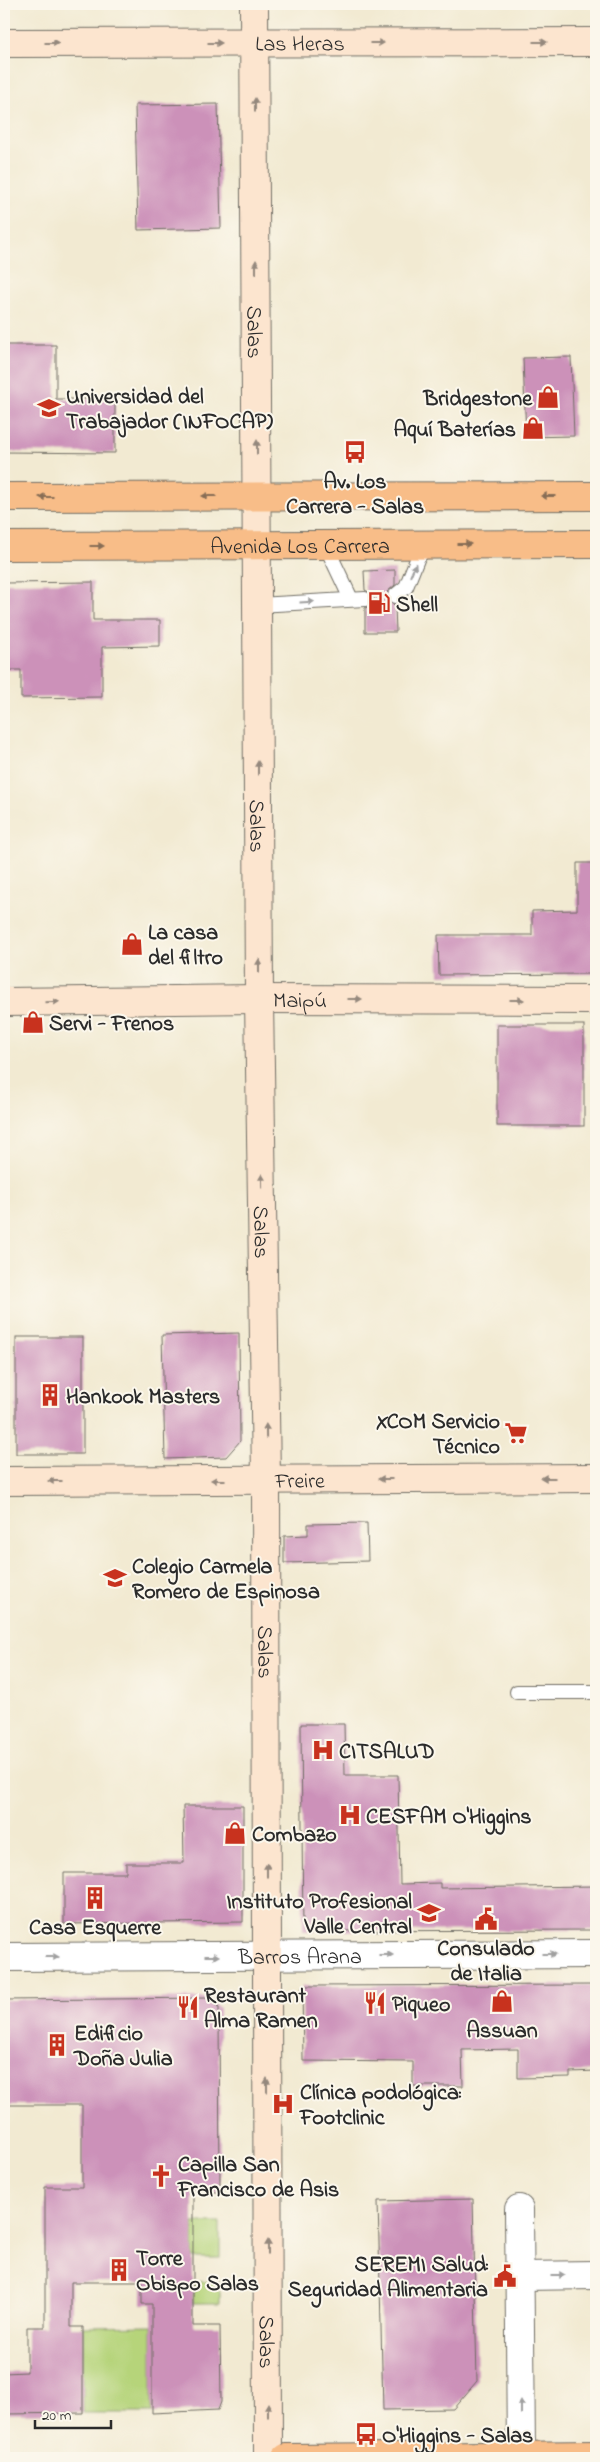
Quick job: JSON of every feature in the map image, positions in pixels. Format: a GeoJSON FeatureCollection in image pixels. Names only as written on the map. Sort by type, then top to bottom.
{"type":"FeatureCollection","features":[{"type":"Feature","properties":{"kind":"main road"},"geometry":{"type":"LineString","coordinates":[[4,497],[596,496]]}},
{"type":"Feature","properties":{"kind":"main road","name":"Avenida Los Carrera"},"geometry":{"type":"LineString","coordinates":[[4,546],[596,544]]}},
{"type":"Feature","properties":{"kind":"main road"},"geometry":{"type":"LineString","coordinates":[[286,2458],[596,2455]]}},
{"type":"Feature","properties":{"kind":"street","name":"Salas"},"geometry":{"type":"LineString","coordinates":[[254,4],[259,999],[266,1479],[268,2458]]}},
{"type":"Feature","properties":{"kind":"street","name":"Las Heras"},"geometry":{"type":"LineString","coordinates":[[4,44],[596,42]]}},
{"type":"Feature","properties":{"kind":"street","name":"Maipú"},"geometry":{"type":"LineString","coordinates":[[4,1002],[259,999],[596,1000]]}},
{"type":"Feature","properties":{"kind":"street","name":"Freire"},"geometry":{"type":"LineString","coordinates":[[4,1481],[596,1478]]}},
{"type":"Feature","properties":{"kind":"street","name":"Barros Arana"},"geometry":{"type":"LineString","coordinates":[[4,1958],[596,1954]]}},
{"type":"Feature","properties":{"kind":"street"},"geometry":{"type":"LineString","coordinates":[[519,2209],[521,2456]]}},
{"type":"Feature","properties":{"kind":"street"},"geometry":{"type":"LineString","coordinates":[[520,2276],[596,2275]]}},
{"type":"Feature","properties":{"kind":"lane"},"geometry":{"type":"LineString","coordinates":[[258,605],[358,599],[325,544]]}},
{"type":"Feature","properties":{"kind":"lane"},"geometry":{"type":"LineString","coordinates":[[395,596],[406,587],[418,557],[431,544]]}},
{"type":"Feature","properties":{"kind":"lane"},"geometry":{"type":"LineString","coordinates":[[517,1692],[596,1692]]}},
{"type":"Feature","properties":{"kind":"green space"},"geometry":{"type":"Polygon","coordinates":[[[193,2223],[220,2223],[220,2258],[193,2258],[193,2223]]]}},
{"type":"Feature","properties":{"kind":"green space"},"geometry":{"type":"Polygon","coordinates":[[[220,2281],[220,2303],[193,2303],[193,2282],[220,2281]]]}},
{"type":"Feature","properties":{"kind":"green space"},"geometry":{"type":"Polygon","coordinates":[[[152,2326],[152,2413],[83,2413],[83,2327],[152,2326]]]}},
{"type":"Feature","properties":{"kind":"building"},"geometry":{"type":"Polygon","coordinates":[[[218,104],[221,228],[138,230],[135,105],[218,104]]]}},
{"type":"Feature","properties":{"kind":"building"},"geometry":{"type":"Polygon","coordinates":[[[4,345],[56,345],[56,399],[115,399],[115,453],[4,452],[4,345]]]}},
{"type":"Feature","properties":{"kind":"building","name":"Bridgestone"},"geometry":{"type":"Polygon","coordinates":[[[571,357],[574,436],[526,437],[523,358],[571,357]]]}},
{"type":"Feature","properties":{"kind":"building"},"geometry":{"type":"Polygon","coordinates":[[[395,570],[395,585],[387,592],[386,597],[389,602],[395,605],[396,632],[365,632],[365,608],[370,606],[374,599],[372,594],[365,590],[364,571],[395,570]]]}},
{"type":"Feature","properties":{"kind":"building"},"geometry":{"type":"Polygon","coordinates":[[[93,582],[93,620],[160,620],[160,646],[102,647],[102,697],[21,698],[21,670],[4,670],[4,583],[93,582]]]}},
{"type":"Feature","properties":{"kind":"building"},"geometry":{"type":"Polygon","coordinates":[[[577,863],[596,863],[596,974],[439,975],[438,935],[532,935],[532,911],[577,910],[577,863]]]}},
{"type":"Feature","properties":{"kind":"building"},"geometry":{"type":"Polygon","coordinates":[[[497,1025],[584,1025],[584,1126],[497,1126],[497,1025]]]}},
{"type":"Feature","properties":{"kind":"building"},"geometry":{"type":"Polygon","coordinates":[[[239,1333],[240,1441],[226,1457],[165,1459],[162,1335],[239,1333]]]}},
{"type":"Feature","properties":{"kind":"building","name":"Hankook Masters"},"geometry":{"type":"Polygon","coordinates":[[[16,1337],[83,1337],[83,1454],[16,1454],[16,1337]]]}},
{"type":"Feature","properties":{"kind":"building"},"geometry":{"type":"Polygon","coordinates":[[[367,1523],[368,1561],[284,1563],[284,1536],[308,1535],[308,1524],[367,1523]]]}},
{"type":"Feature","properties":{"kind":"building"},"geometry":{"type":"Polygon","coordinates":[[[301,1724],[344,1724],[345,1775],[398,1775],[400,1884],[440,1883],[440,1888],[596,1886],[596,1930],[303,1931],[301,1724]]]}},
{"type":"Feature","properties":{"kind":"building"},"geometry":{"type":"Polygon","coordinates":[[[183,1806],[243,1806],[243,1922],[64,1924],[64,1873],[126,1873],[126,1863],[184,1863],[183,1806]]]}},
{"type":"Feature","properties":{"kind":"building"},"geometry":{"type":"Polygon","coordinates":[[[596,1985],[596,2071],[570,2072],[570,2077],[518,2078],[518,2049],[462,2050],[463,2086],[413,2086],[413,2062],[303,2061],[302,1986],[596,1985]]]}},
{"type":"Feature","properties":{"kind":"building"},"geometry":{"type":"Polygon","coordinates":[[[209,1998],[219,2008],[220,2192],[193,2192],[193,2326],[220,2326],[221,2402],[218,2410],[152,2413],[152,2304],[142,2304],[142,2282],[71,2282],[71,2327],[83,2327],[83,2413],[4,2414],[4,2373],[27,2372],[27,2327],[45,2327],[45,2187],[82,2187],[82,2105],[4,2105],[4,2000],[209,1998]]]}},
{"type":"Feature","properties":{"kind":"building"},"geometry":{"type":"Polygon","coordinates":[[[473,2199],[477,2381],[453,2409],[383,2410],[378,2201],[473,2199]]]}},
{"type":"Feature","properties":{"kind":"place","name":"Bridgestone"},"geometry":{"type":"Point","coordinates":[548,397]}},
{"type":"Feature","properties":{"kind":"place","name":"Universidad del Trabajador (INFOCAP)"},"geometry":{"type":"Point","coordinates":[49,408]}},
{"type":"Feature","properties":{"kind":"place","name":"Aquí Baterías"},"geometry":{"type":"Point","coordinates":[533,428]}},
{"type":"Feature","properties":{"kind":"place","name":"Av. Los Carrera - Salas"},"geometry":{"type":"Point","coordinates":[355,452]}},
{"type":"Feature","properties":{"kind":"place","name":"Shell"},"geometry":{"type":"Point","coordinates":[379,603]}},
{"type":"Feature","properties":{"kind":"place","name":"La casa del filtro"},"geometry":{"type":"Point","coordinates":[132,944]}},
{"type":"Feature","properties":{"kind":"place","name":"Servi - Frenos"},"geometry":{"type":"Point","coordinates":[33,1022]}},
{"type":"Feature","properties":{"kind":"place","name":"Hankook Masters"},"geometry":{"type":"Point","coordinates":[50,1395]}},
{"type":"Feature","properties":{"kind":"place","name":"XCOM Servicio Técnico"},"geometry":{"type":"Point","coordinates":[516,1433]}},
{"type":"Feature","properties":{"kind":"place","name":"Colegio Carmela Romero de Espinosa"},"geometry":{"type":"Point","coordinates":[115,1578]}},
{"type":"Feature","properties":{"kind":"place","name":"CITSALUD"},"geometry":{"type":"Point","coordinates":[323,1750]}},
{"type":"Feature","properties":{"kind":"place","name":"CESFAM O'Higgins"},"geometry":{"type":"Point","coordinates":[350,1815]}},
{"type":"Feature","properties":{"kind":"place","name":"Combazo"},"geometry":{"type":"Point","coordinates":[235,1833]}},
{"type":"Feature","properties":{"kind":"place","name":"Casa Esquerre"},"geometry":{"type":"Point","coordinates":[95,1898]}},
{"type":"Feature","properties":{"kind":"place","name":"Instituto Profesional Valle Central"},"geometry":{"type":"Point","coordinates":[429,1913]}},
{"type":"Feature","properties":{"kind":"place","name":"Consulado de Italia"},"geometry":{"type":"Point","coordinates":[486,1919]}},
{"type":"Feature","properties":{"kind":"place","name":"Assuan"},"geometry":{"type":"Point","coordinates":[502,2001]}},
{"type":"Feature","properties":{"kind":"place","name":"Piqueo"},"geometry":{"type":"Point","coordinates":[375,2003]}},
{"type":"Feature","properties":{"kind":"place","name":"Restaurant Alma Ramen"},"geometry":{"type":"Point","coordinates":[188,2007]}},
{"type":"Feature","properties":{"kind":"place","name":"Edificio Doña Julia"},"geometry":{"type":"Point","coordinates":[57,2045]}},
{"type":"Feature","properties":{"kind":"place","name":"Clínica podológica: Footclinic"},"geometry":{"type":"Point","coordinates":[283,2104]}},
{"type":"Feature","properties":{"kind":"place","name":"Capilla San Francisco de Asis"},"geometry":{"type":"Point","coordinates":[161,2176]}},
{"type":"Feature","properties":{"kind":"place","name":"Torre Obispo Salas"},"geometry":{"type":"Point","coordinates":[119,2270]}},
{"type":"Feature","properties":{"kind":"place","name":"SEREMI Salud: Seguridad Alimentaria"},"geometry":{"type":"Point","coordinates":[505,2276]}},
{"type":"Feature","properties":{"kind":"place","name":"O'Higgins - Salas"},"geometry":{"type":"Point","coordinates":[366,2434]}}]}
